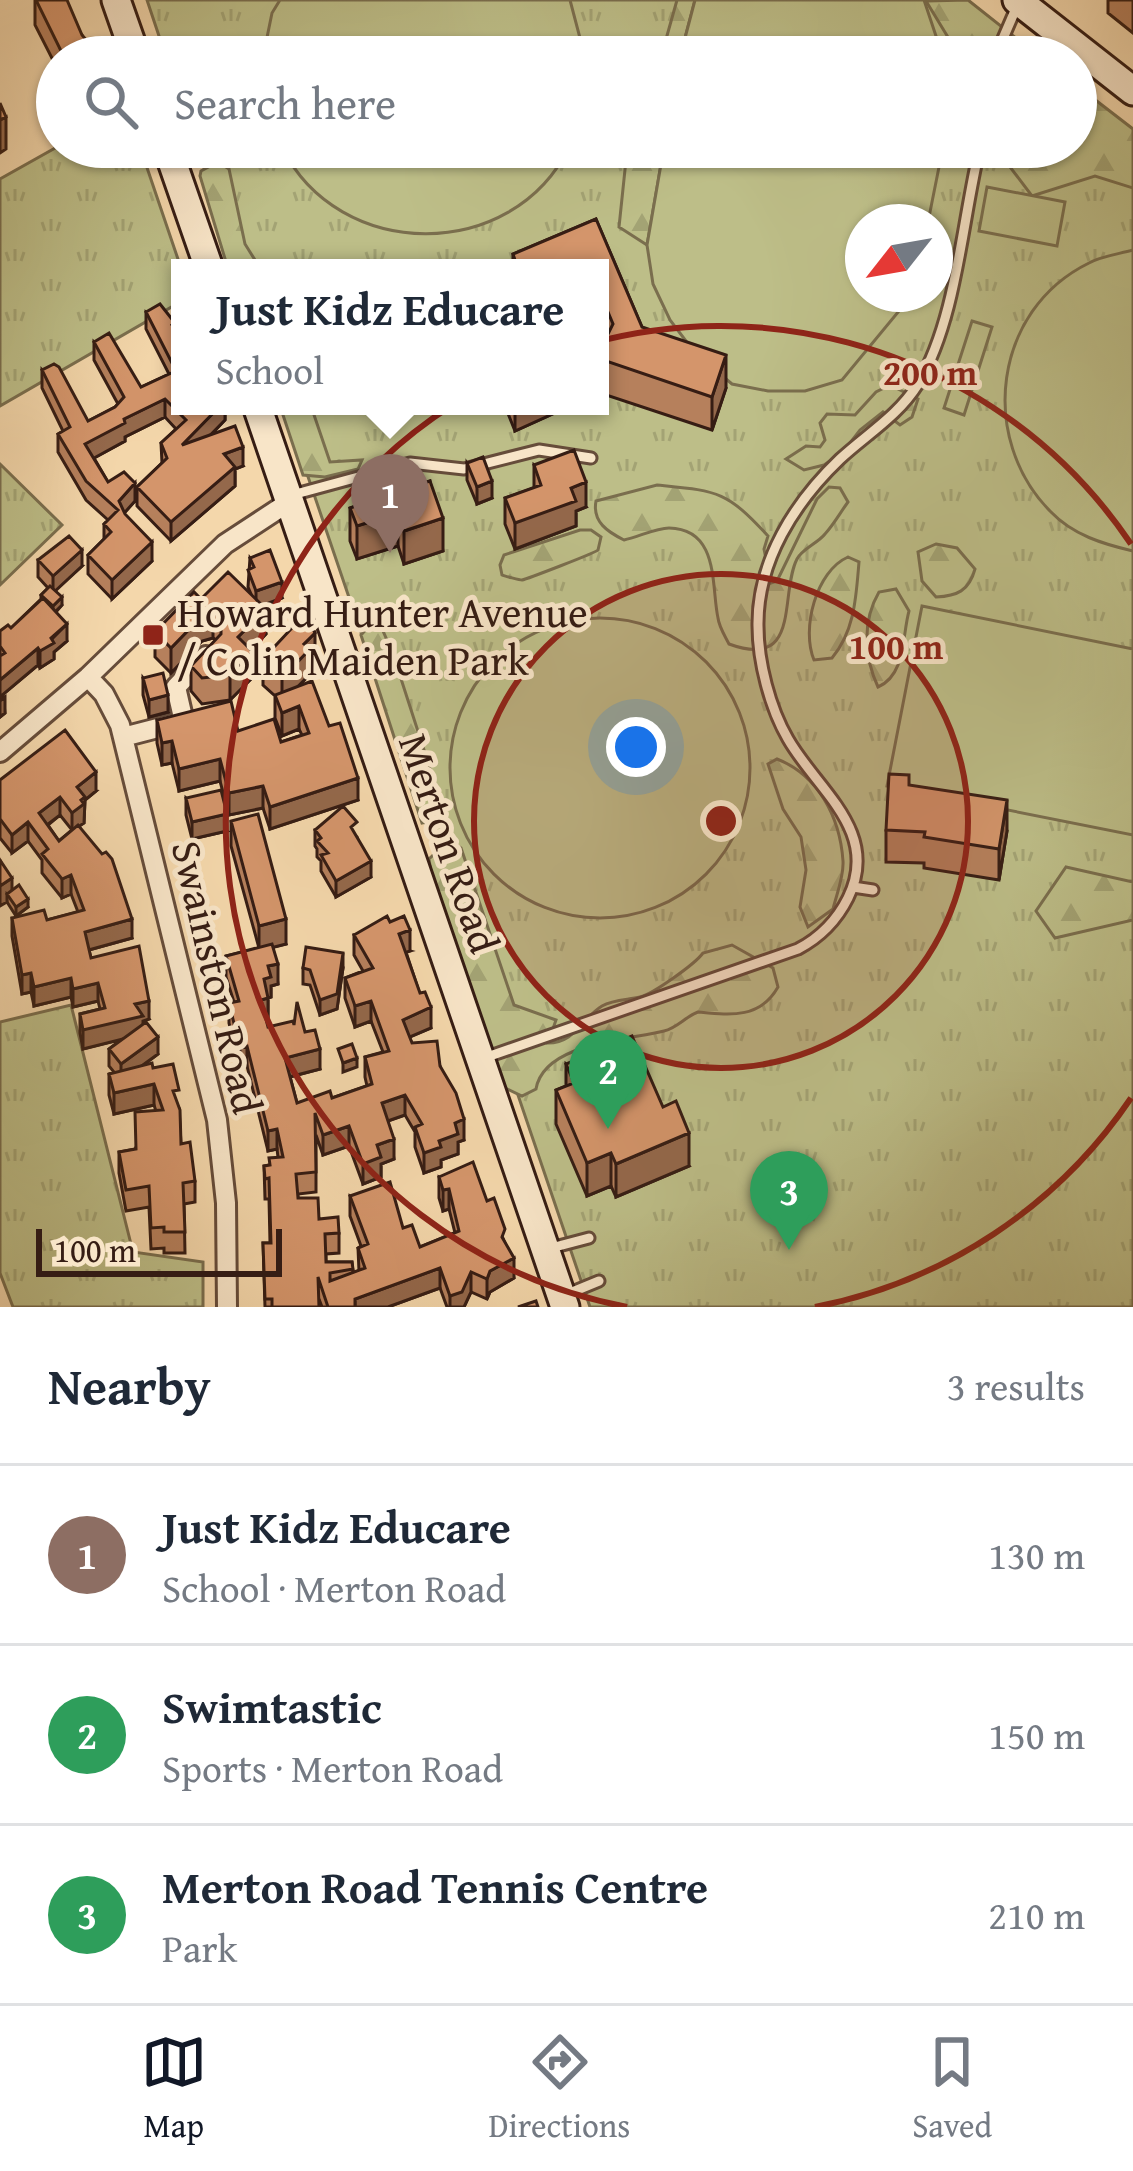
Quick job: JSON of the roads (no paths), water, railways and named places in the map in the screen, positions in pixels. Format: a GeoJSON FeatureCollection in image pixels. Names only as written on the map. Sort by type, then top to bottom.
{"type":"FeatureCollection","features":[{"type":"Feature","properties":{"kind":"main road"},"geometry":{"type":"LineString","coordinates":[[116,1],[128,36]]}},
{"type":"Feature","properties":{"kind":"main road"},"geometry":{"type":"LineString","coordinates":[[1018,1],[1063,36]]}},
{"type":"Feature","properties":{"kind":"main road"},"geometry":{"type":"LineString","coordinates":[[1097,63],[1133,91]]}},
{"type":"Feature","properties":{"kind":"main road"},"geometry":{"type":"LineString","coordinates":[[174,168],[206,259]]}},
{"type":"Feature","properties":{"kind":"main road","name":"Merton Road"},"geometry":{"type":"LineString","coordinates":[[260,415],[563,1302]]}},
{"type":"Feature","properties":{"kind":"street"},"geometry":{"type":"LineString","coordinates":[[0,752],[88,677],[215,553],[288,499]]}},
{"type":"Feature","properties":{"kind":"street"},"geometry":{"type":"LineString","coordinates":[[184,722],[176,687],[211,651]]}},
{"type":"Feature","properties":{"kind":"street","name":"Swainston Road"},"geometry":{"type":"LineString","coordinates":[[88,677],[114,711],[123,737],[217,1120],[224,1162],[227,1307]]}},
{"type":"Feature","properties":{"kind":"street"},"geometry":{"type":"LineString","coordinates":[[123,737],[204,717]]}},
{"type":"Feature","properties":{"kind":"lane"},"geometry":{"type":"LineString","coordinates":[[1004,36],[1018,1]]}},
{"type":"Feature","properties":{"kind":"lane"},"geometry":{"type":"LineString","coordinates":[[481,1060],[798,949],[840,914],[854,887],[858,855],[850,824],[790,742],[766,680],[758,626],[763,588],[782,532],[811,490],[896,413],[928,364],[944,321],[976,168]]}},
{"type":"Feature","properties":{"kind":"lane"},"geometry":{"type":"LineString","coordinates":[[288,499],[410,463],[464,469],[538,450],[591,458]]}},
{"type":"Feature","properties":{"kind":"lane"},"geometry":{"type":"LineString","coordinates":[[854,887],[873,890]]}},
{"type":"Feature","properties":{"kind":"lane"},"geometry":{"type":"LineString","coordinates":[[546,1250],[589,1238]]}},
{"type":"Feature","properties":{"kind":"lane"},"geometry":{"type":"LineString","coordinates":[[563,1302],[599,1281]]}},
{"type":"Feature","properties":{"kind":"place","name":"Just Kidz Educare"},"geometry":{"type":"Point","coordinates":[390,553]}},
{"type":"Feature","properties":{"kind":"place","name":"Howard Hunter Avenue / Colin Maiden Park"},"geometry":{"type":"Point","coordinates":[153,635]}},
{"type":"Feature","properties":{"kind":"place","name":"Swimtastic"},"geometry":{"type":"Point","coordinates":[608,1129]}},
{"type":"Feature","properties":{"kind":"place","name":"Merton Road Tennis Centre"},"geometry":{"type":"Point","coordinates":[789,1250]}}]}
